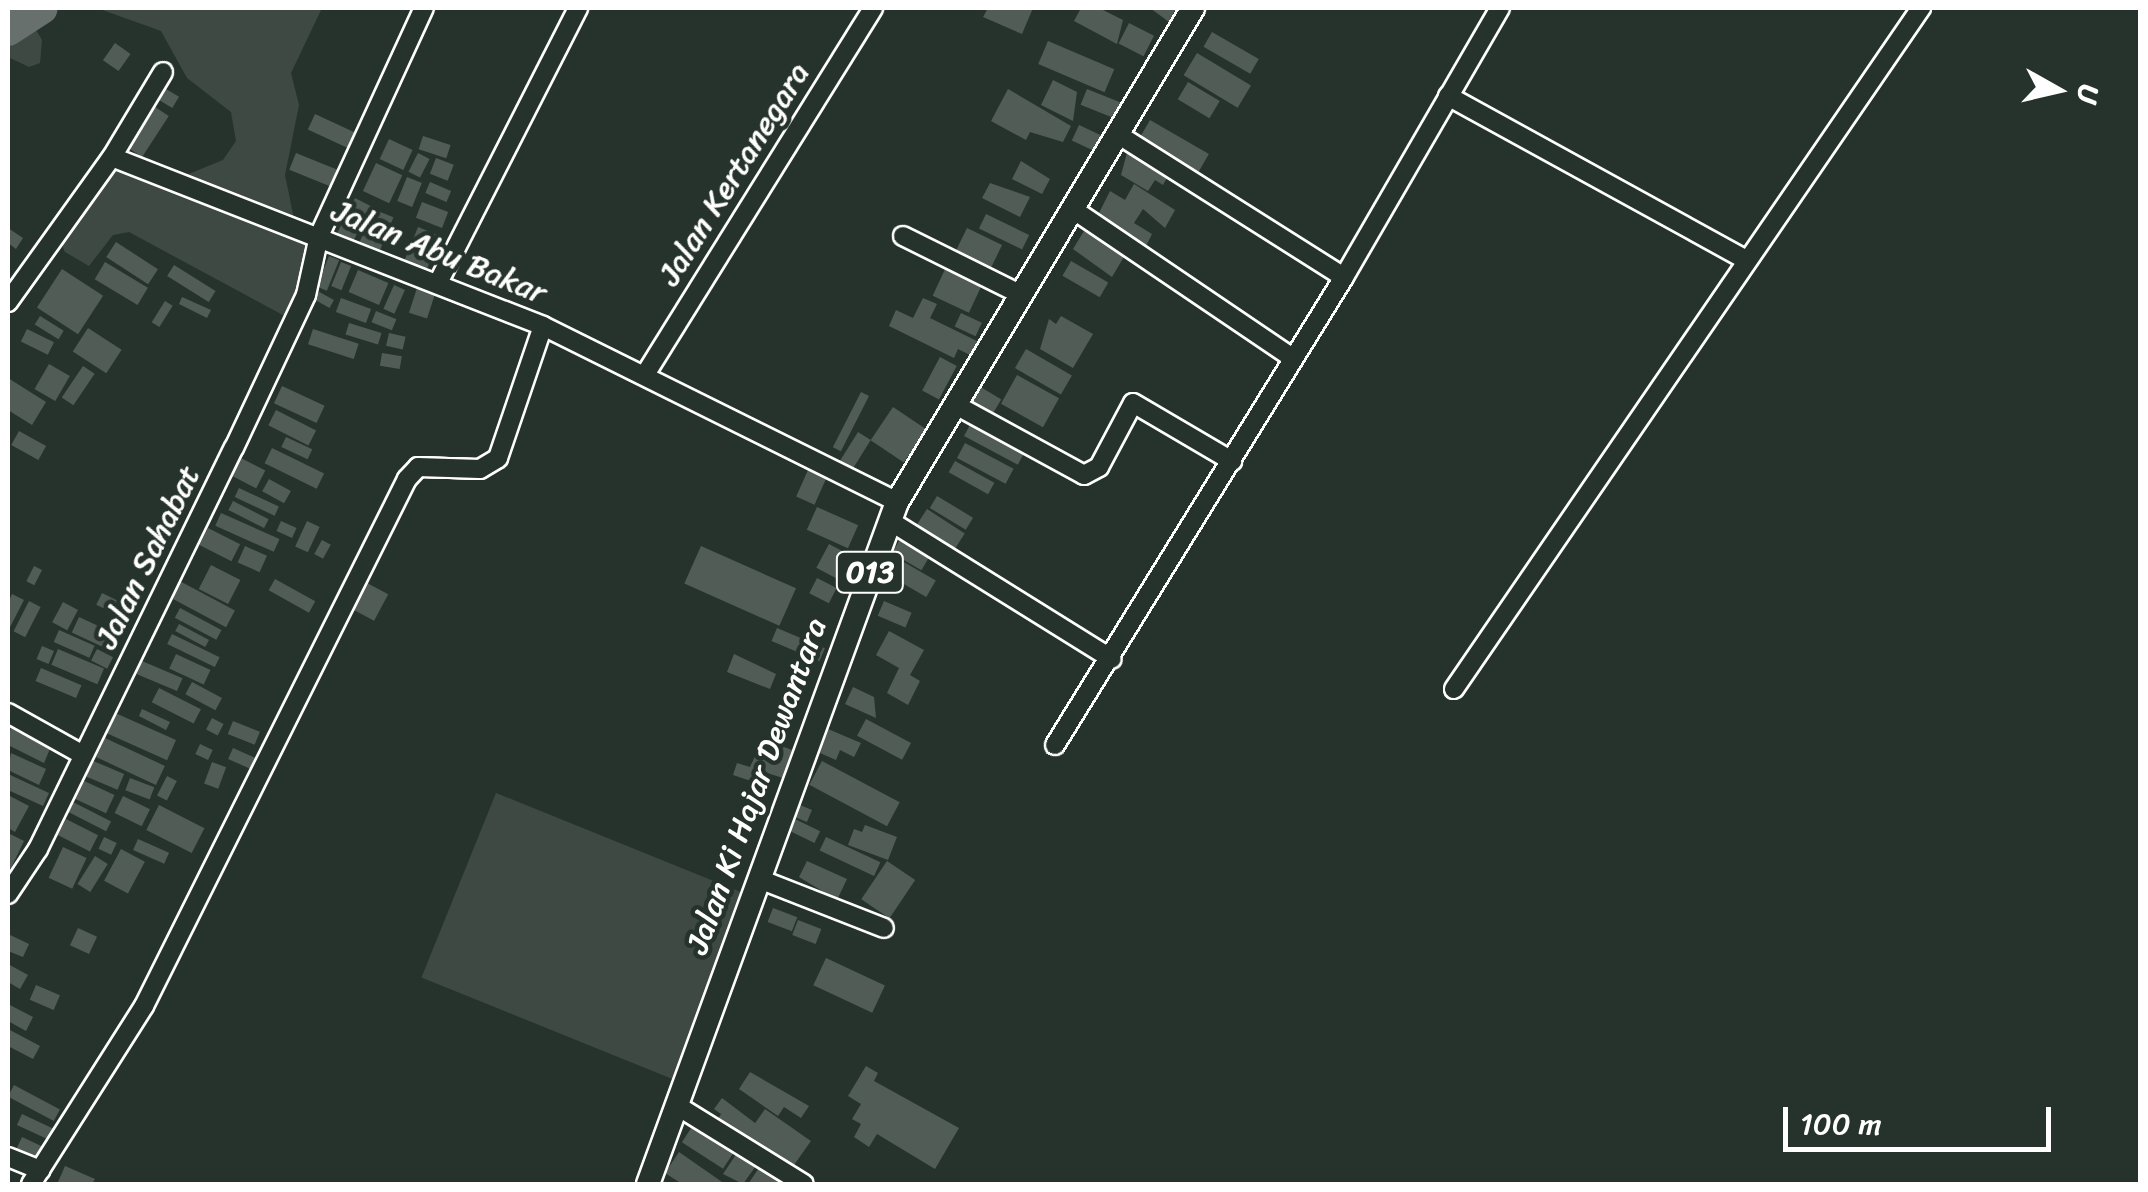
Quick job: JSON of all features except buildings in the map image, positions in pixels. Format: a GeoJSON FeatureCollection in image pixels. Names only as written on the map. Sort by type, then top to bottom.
{"type":"FeatureCollection","features":[{"type":"Feature","properties":{"kind":"main road","name":"Jalan Ki Hajar Dewantara"},"geometry":{"type":"LineString","coordinates":[[648,1184],[893,512],[1193,8]]}},
{"type":"Feature","properties":{"kind":"street","name":"Jalan Sahabat"},"geometry":{"type":"LineString","coordinates":[[8,894],[83,755],[306,295],[319,236],[424,8]]}},
{"type":"Feature","properties":{"kind":"street"},"geometry":{"type":"LineString","coordinates":[[438,283],[578,8]]}},
{"type":"Feature","properties":{"kind":"street","name":"Jalan Kertanegara"},"geometry":{"type":"LineString","coordinates":[[646,373],[874,8]]}},
{"type":"Feature","properties":{"kind":"street"},"geometry":{"type":"LineString","coordinates":[[1055,745],[1112,659],[1291,357],[1344,276],[1500,8]]}},
{"type":"Feature","properties":{"kind":"street"},"geometry":{"type":"LineString","coordinates":[[1454,689],[1922,8]]}},
{"type":"Feature","properties":{"kind":"street"},"geometry":{"type":"LineString","coordinates":[[8,302],[112,157],[163,72]]}},
{"type":"Feature","properties":{"kind":"street"},"geometry":{"type":"LineString","coordinates":[[1448,96],[1746,260]]}},
{"type":"Feature","properties":{"kind":"street"},"geometry":{"type":"LineString","coordinates":[[1119,135],[1344,276]]}},
{"type":"Feature","properties":{"kind":"street","name":"Jalan Abu Bakar"},"geometry":{"type":"LineString","coordinates":[[112,157],[438,283],[646,373],[893,512],[1112,659]]}},
{"type":"Feature","properties":{"kind":"street"},"geometry":{"type":"LineString","coordinates":[[1074,210],[1291,357]]}},
{"type":"Feature","properties":{"kind":"street"},"geometry":{"type":"LineString","coordinates":[[903,236],[1020,294]]}},
{"type":"Feature","properties":{"kind":"street"},"geometry":{"type":"LineString","coordinates":[[8,1156],[36,1177],[144,1006],[406,478],[418,467],[480,469],[498,458],[544,326]]}},
{"type":"Feature","properties":{"kind":"street"},"geometry":{"type":"LineString","coordinates":[[954,404],[1084,476],[1100,467],[1133,403],[1232,461]]}},
{"type":"Feature","properties":{"kind":"street"},"geometry":{"type":"LineString","coordinates":[[8,713],[83,755]]}},
{"type":"Feature","properties":{"kind":"street"},"geometry":{"type":"LineString","coordinates":[[759,878],[884,928]]}},
{"type":"Feature","properties":{"kind":"street"},"geometry":{"type":"LineString","coordinates":[[676,1106],[804,1184]]}},
{"type":"Feature","properties":{"kind":"shaded area"},"geometry":{"type":"Polygon","coordinates":[[[8,8],[32,23],[42,40],[40,63],[29,67],[8,57],[8,8]]]}},
{"type":"Feature","properties":{"kind":"shaded area"},"geometry":{"type":"Polygon","coordinates":[[[97,8],[322,8],[291,73],[299,105],[285,175],[294,219],[319,236],[294,321],[129,232],[113,235],[89,266],[65,252],[59,239],[108,160],[176,179],[223,160],[236,141],[231,112],[187,78],[161,31],[97,8]]]}},
{"type":"Feature","properties":{"kind":"shaded area"},"geometry":{"type":"Polygon","coordinates":[[[496,793],[752,896],[677,1081],[421,978],[496,793]]]}},
{"type":"Feature","properties":{"kind":"waterway"},"geometry":{"type":"LineString","coordinates":[[8,30],[42,8]]}}]}
